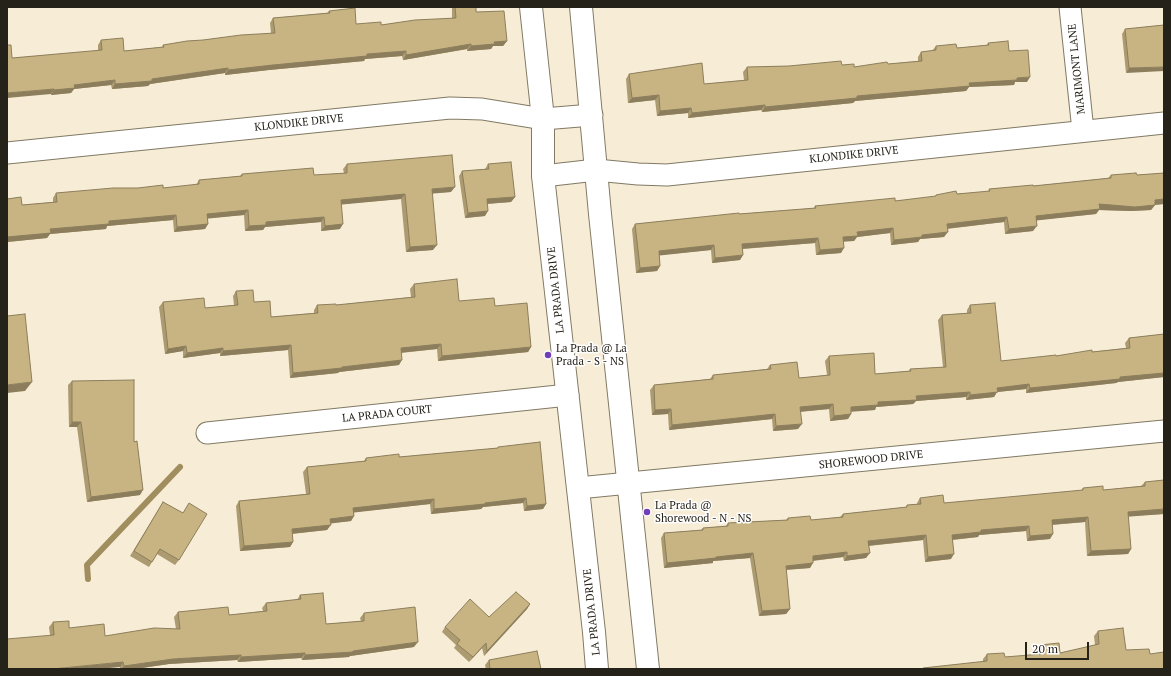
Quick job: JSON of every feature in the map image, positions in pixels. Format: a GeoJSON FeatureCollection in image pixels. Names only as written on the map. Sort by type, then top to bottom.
{"type":"FeatureCollection","features":[{"type":"Feature","properties":{"kind":"main road","name":"LA PRADA DRIVE"},"geometry":{"type":"LineString","coordinates":[[531,7],[543,119],[543,176],[597,669]]}},
{"type":"Feature","properties":{"kind":"main road"},"geometry":{"type":"LineString","coordinates":[[581,7],[596,170],[648,669]]}},
{"type":"Feature","properties":{"kind":"street","name":"MARIMONT LANE"},"geometry":{"type":"LineString","coordinates":[[1070,7],[1083,131]]}},
{"type":"Feature","properties":{"kind":"street","name":"KLONDIKE DRIVE"},"geometry":{"type":"LineString","coordinates":[[7,153],[450,108],[482,109],[543,119],[592,115]]}},
{"type":"Feature","properties":{"kind":"street","name":"KLONDIKE DRIVE"},"geometry":{"type":"LineString","coordinates":[[543,176],[596,170],[638,174],[667,174],[1164,123]]}},
{"type":"Feature","properties":{"kind":"street","name":"LA PRADA COURT"},"geometry":{"type":"LineString","coordinates":[[207,433],[568,395]]}},
{"type":"Feature","properties":{"kind":"street","name":"SHOREWOOD DRIVE"},"geometry":{"type":"LineString","coordinates":[[578,488],[1164,431]]}},
{"type":"Feature","properties":{"kind":"building"},"geometry":{"type":"Polygon","coordinates":[[[455,7],[476,7],[476,12],[504,11],[507,41],[494,42],[495,44],[471,46],[471,44],[406,55],[406,51],[367,54],[367,56],[228,70],[228,68],[152,79],[152,81],[115,84],[115,80],[74,85],[75,88],[7,93],[7,45],[11,45],[12,58],[102,50],[101,40],[123,38],[124,51],[164,47],[163,45],[187,41],[275,33],[273,18],[330,13],[329,11],[355,8],[356,24],[381,22],[381,25],[415,20],[456,18],[455,7]]]}},
{"type":"Feature","properties":{"kind":"building"},"geometry":{"type":"Polygon","coordinates":[[[1164,25],[1164,67],[1129,68],[1125,29],[1164,25]]]}},
{"type":"Feature","properties":{"kind":"building"},"geometry":{"type":"Polygon","coordinates":[[[1008,41],[1009,51],[1028,50],[1030,77],[1017,78],[1017,80],[969,83],[970,86],[857,96],[857,98],[765,107],[765,105],[692,113],[691,108],[660,111],[659,95],[632,98],[629,74],[702,63],[704,84],[748,80],[747,67],[789,66],[841,61],[842,65],[854,64],[854,67],[887,62],[888,64],[922,61],[921,52],[936,50],[936,46],[956,44],[957,48],[989,45],[988,43],[1008,41]]]}},
{"type":"Feature","properties":{"kind":"building"},"geometry":{"type":"Polygon","coordinates":[[[452,155],[455,187],[432,189],[437,245],[410,247],[405,194],[341,200],[343,224],[325,226],[324,217],[266,222],[266,225],[249,226],[248,210],[207,214],[208,224],[177,227],[176,215],[109,221],[109,224],[50,229],[51,233],[7,237],[7,199],[21,197],[22,205],[57,202],[56,193],[163,185],[163,188],[199,184],[199,180],[242,176],[242,174],[313,168],[314,175],[347,173],[347,164],[452,155]]]}},
{"type":"Feature","properties":{"kind":"building"},"geometry":{"type":"Polygon","coordinates":[[[511,162],[515,197],[487,199],[488,211],[468,213],[462,171],[489,169],[488,164],[511,162]]]}},
{"type":"Feature","properties":{"kind":"building"},"geometry":{"type":"Polygon","coordinates":[[[1136,173],[1137,175],[1164,173],[1164,199],[1155,200],[1155,205],[1135,207],[1099,204],[1100,209],[1036,216],[1037,226],[1009,229],[1007,217],[947,224],[948,232],[894,240],[893,228],[857,232],[858,236],[843,237],[844,248],[820,250],[818,238],[742,244],[743,255],[715,258],[714,245],[659,251],[660,266],[640,268],[635,224],[739,213],[816,208],[815,206],[895,198],[895,201],[936,196],[956,191],[957,194],[990,191],[989,189],[1111,178],[1111,175],[1136,173]]]}},
{"type":"Feature","properties":{"kind":"building"},"geometry":{"type":"Polygon","coordinates":[[[457,279],[459,301],[494,298],[495,306],[527,303],[531,347],[442,356],[441,344],[401,348],[402,360],[293,373],[291,345],[223,351],[223,348],[187,353],[186,346],[168,349],[163,302],[204,298],[205,308],[238,305],[236,291],[253,290],[254,302],[270,301],[271,317],[318,313],[317,305],[336,305],[415,297],[414,284],[457,279]]]}},
{"type":"Feature","properties":{"kind":"building"},"geometry":{"type":"Polygon","coordinates":[[[995,303],[1001,361],[1056,356],[1092,350],[1092,352],[1130,348],[1129,338],[1164,334],[1164,373],[1030,388],[1029,384],[997,388],[998,392],[970,395],[970,392],[916,396],[917,400],[878,402],[878,405],[851,407],[851,414],[834,416],[833,404],[800,407],[802,424],[776,426],[775,414],[672,425],[671,409],[655,410],[654,385],[713,379],[713,375],[771,369],[770,365],[797,362],[799,378],[830,375],[829,356],[874,353],[875,374],[911,371],[910,369],[946,367],[942,315],[971,313],[970,305],[995,303]]]}},
{"type":"Feature","properties":{"kind":"building"},"geometry":{"type":"Polygon","coordinates":[[[25,314],[32,382],[7,385],[7,316],[25,314]]]}},
{"type":"Feature","properties":{"kind":"building"},"geometry":{"type":"Polygon","coordinates":[[[134,380],[134,442],[137,441],[143,490],[91,497],[81,422],[72,422],[72,381],[134,380]]]}},
{"type":"Feature","properties":{"kind":"building"},"geometry":{"type":"Polygon","coordinates":[[[540,442],[546,504],[527,506],[526,498],[434,509],[434,499],[353,508],[354,516],[330,519],[331,525],[292,529],[293,542],[244,546],[239,501],[310,494],[307,467],[366,461],[366,458],[399,454],[399,457],[498,448],[540,442]]]}},
{"type":"Feature","properties":{"kind":"building"},"geometry":{"type":"Polygon","coordinates":[[[1164,480],[1164,509],[1128,512],[1131,549],[1091,551],[1088,517],[1052,520],[1053,534],[1030,536],[1029,526],[981,530],[981,532],[952,535],[954,554],[928,557],[926,535],[868,541],[870,553],[847,556],[847,552],[813,556],[813,563],[786,566],[790,609],[762,611],[753,553],[667,563],[664,533],[703,530],[703,528],[728,526],[728,523],[788,520],[788,518],[810,516],[811,520],[843,517],[843,514],[921,504],[920,498],[943,495],[944,503],[1083,490],[1083,488],[1103,486],[1103,490],[1145,486],[1145,482],[1164,480]]]}},
{"type":"Feature","properties":{"kind":"building"},"geometry":{"type":"Polygon","coordinates":[[[163,502],[183,513],[189,503],[207,514],[179,560],[160,549],[152,562],[134,551],[163,502]]]}},
{"type":"Feature","properties":{"kind":"building"},"geometry":{"type":"Polygon","coordinates":[[[516,592],[530,604],[487,651],[486,643],[473,657],[457,644],[460,640],[445,627],[470,599],[489,617],[516,592]]]}},
{"type":"Feature","properties":{"kind":"building"},"geometry":{"type":"Polygon","coordinates":[[[323,593],[326,624],[364,621],[364,613],[415,607],[418,642],[353,652],[241,657],[241,655],[173,659],[124,666],[123,662],[52,669],[7,669],[7,639],[54,635],[53,622],[69,621],[69,628],[104,624],[105,636],[154,628],[180,629],[178,612],[228,607],[229,615],[267,611],[266,603],[301,599],[300,595],[323,593]]]}},
{"type":"Feature","properties":{"kind":"building"},"geometry":{"type":"Polygon","coordinates":[[[1123,628],[1126,650],[1149,649],[1150,654],[1164,652],[1164,669],[923,669],[987,661],[987,654],[1004,653],[1005,657],[1041,654],[1040,645],[1059,643],[1060,653],[1099,644],[1098,631],[1123,628]]]}},
{"type":"Feature","properties":{"kind":"building"},"geometry":{"type":"Polygon","coordinates":[[[537,651],[541,669],[490,669],[489,660],[537,651]]]}},
{"type":"Feature","properties":{"kind":"waterway"},"geometry":{"type":"LineString","coordinates":[[88,579],[87,565],[180,467]]}},
{"type":"Feature","properties":{"kind":"place","name":"La Prada @ La Prada - S - NS"},"geometry":{"type":"Point","coordinates":[548,355]}},
{"type":"Feature","properties":{"kind":"place","name":"La Prada @ Shorewood - N - NS"},"geometry":{"type":"Point","coordinates":[647,512]}}]}
